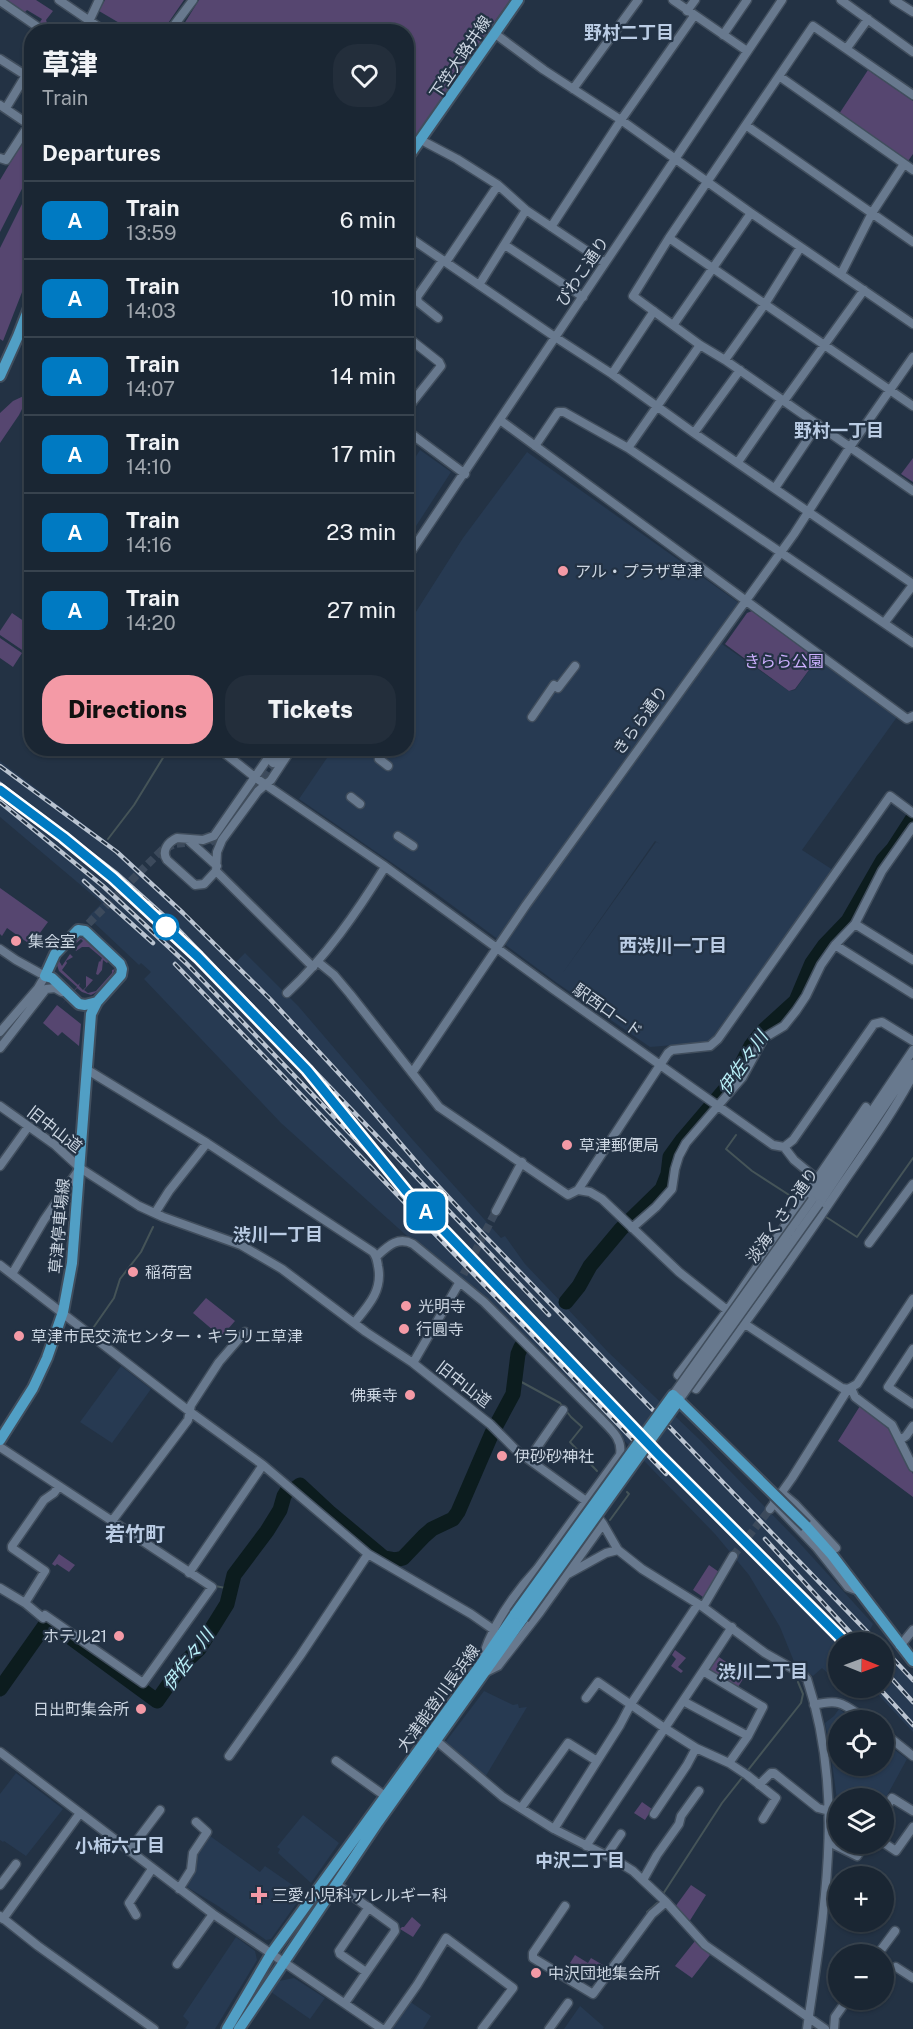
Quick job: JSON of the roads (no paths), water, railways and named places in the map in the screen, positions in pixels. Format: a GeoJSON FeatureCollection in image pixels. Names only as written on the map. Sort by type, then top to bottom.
{"type":"FeatureCollection","features":[{"type":"Feature","properties":{"kind":"main road","name":"下笠大路井線"},"geometry":{"type":"LineString","coordinates":[[414,149],[518,0]]}},
{"type":"Feature","properties":{"kind":"main road"},"geometry":{"type":"LineString","coordinates":[[0,376],[24,321]]}},
{"type":"Feature","properties":{"kind":"main road","name":"草津停車場線"},"geometry":{"type":"LineString","coordinates":[[0,1440],[33,1388],[47,1358],[63,1312],[72,1263],[91,1014],[97,1002],[121,975],[122,967],[86,931],[76,930],[50,962],[45,976]]}},
{"type":"Feature","properties":{"kind":"main road"},"geometry":{"type":"LineString","coordinates":[[45,976],[52,978],[81,1005],[97,1002]]}},
{"type":"Feature","properties":{"kind":"main road"},"geometry":{"type":"LineString","coordinates":[[676,1397],[806,1526],[860,1591],[913,1661]]}},
{"type":"Feature","properties":{"kind":"main road","name":"大津能登川長浜線"},"geometry":{"type":"LineString","coordinates":[[226,2029],[271,1954],[385,1796],[432,1738],[482,1670],[676,1397]]}},
{"type":"Feature","properties":{"kind":"main road","name":"大津能登川長浜線"},"geometry":{"type":"LineString","coordinates":[[239,2029],[432,1738]]}},
{"type":"Feature","properties":{"kind":"street"},"geometry":{"type":"LineString","coordinates":[[59,0],[94,24]]}},
{"type":"Feature","properties":{"kind":"street"},"geometry":{"type":"LineString","coordinates":[[88,24],[99,0]]}},
{"type":"Feature","properties":{"kind":"street"},"geometry":{"type":"LineString","coordinates":[[175,24],[193,0]]}},
{"type":"Feature","properties":{"kind":"street"},"geometry":{"type":"LineString","coordinates":[[573,90],[638,0]]}},
{"type":"Feature","properties":{"kind":"street"},"geometry":{"type":"LineString","coordinates":[[673,0],[747,51]]}},
{"type":"Feature","properties":{"kind":"street"},"geometry":{"type":"LineString","coordinates":[[551,226],[690,13],[694,0]]}},
{"type":"Feature","properties":{"kind":"street"},"geometry":{"type":"LineString","coordinates":[[723,35],[747,0]]}},
{"type":"Feature","properties":{"kind":"street","name":"びわこ通り"},"geometry":{"type":"LineString","coordinates":[[414,547],[782,0]]}},
{"type":"Feature","properties":{"kind":"street"},"geometry":{"type":"LineString","coordinates":[[841,0],[913,52]]}},
{"type":"Feature","properties":{"kind":"street"},"geometry":{"type":"LineString","coordinates":[[894,0],[913,12]]}},
{"type":"Feature","properties":{"kind":"street"},"geometry":{"type":"LineString","coordinates":[[0,2],[33,24]]}},
{"type":"Feature","properties":{"kind":"street"},"geometry":{"type":"LineString","coordinates":[[847,48],[868,19]]}},
{"type":"Feature","properties":{"kind":"street"},"geometry":{"type":"LineString","coordinates":[[913,95],[813,26],[669,238],[633,296],[700,345],[740,370],[913,491]]}},
{"type":"Feature","properties":{"kind":"street"},"geometry":{"type":"LineString","coordinates":[[494,33],[573,90],[621,120],[800,248],[913,324]]}},
{"type":"Feature","properties":{"kind":"street"},"geometry":{"type":"LineString","coordinates":[[0,59],[24,74]]}},
{"type":"Feature","properties":{"kind":"street"},"geometry":{"type":"LineString","coordinates":[[24,76],[3,107],[24,119]]}},
{"type":"Feature","properties":{"kind":"street"},"geometry":{"type":"LineString","coordinates":[[779,76],[913,170]]}},
{"type":"Feature","properties":{"kind":"street"},"geometry":{"type":"LineString","coordinates":[[747,126],[913,242]]}},
{"type":"Feature","properties":{"kind":"street"},"geometry":{"type":"LineString","coordinates":[[0,158],[6,160],[24,132]]}},
{"type":"Feature","properties":{"kind":"street"},"geometry":{"type":"LineString","coordinates":[[421,140],[498,185],[526,210],[605,264]]}},
{"type":"Feature","properties":{"kind":"street"},"geometry":{"type":"LineString","coordinates":[[841,274],[872,213],[904,164]]}},
{"type":"Feature","properties":{"kind":"street"},"geometry":{"type":"LineString","coordinates":[[438,318],[418,302],[417,297],[498,185]]}},
{"type":"Feature","properties":{"kind":"street"},"geometry":{"type":"LineString","coordinates":[[479,285],[526,210]]}},
{"type":"Feature","properties":{"kind":"street"},"geometry":{"type":"LineString","coordinates":[[674,324],[751,213]]}},
{"type":"Feature","properties":{"kind":"street"},"geometry":{"type":"LineString","coordinates":[[669,238],[913,406]]}},
{"type":"Feature","properties":{"kind":"street"},"geometry":{"type":"LineString","coordinates":[[414,240],[555,338],[612,374],[913,585],[885,622]]}},
{"type":"Feature","properties":{"kind":"street"},"geometry":{"type":"LineString","coordinates":[[505,245],[583,297]]}},
{"type":"Feature","properties":{"kind":"street"},"geometry":{"type":"LineString","coordinates":[[725,360],[765,304],[800,248]]}},
{"type":"Feature","properties":{"kind":"street"},"geometry":{"type":"LineString","coordinates":[[738,462],[864,291]]}},
{"type":"Feature","properties":{"kind":"street"},"geometry":{"type":"LineString","coordinates":[[612,374],[654,312]]}},
{"type":"Feature","properties":{"kind":"street"},"geometry":{"type":"LineString","coordinates":[[414,342],[441,366],[414,400]]}},
{"type":"Feature","properties":{"kind":"street"},"geometry":{"type":"LineString","coordinates":[[628,448],[700,345]]}},
{"type":"Feature","properties":{"kind":"street","name":"きらら通り"},"geometry":{"type":"LineString","coordinates":[[412,1074],[497,947],[808,511],[913,357]]}},
{"type":"Feature","properties":{"kind":"street"},"geometry":{"type":"LineString","coordinates":[[694,433],[740,370]]}},
{"type":"Feature","properties":{"kind":"street"},"geometry":{"type":"LineString","coordinates":[[535,446],[558,412],[564,412],[628,448],[913,643]]}},
{"type":"Feature","properties":{"kind":"street"},"geometry":{"type":"LineString","coordinates":[[500,420],[907,719],[913,716]]}},
{"type":"Feature","properties":{"kind":"street"},"geometry":{"type":"LineString","coordinates":[[775,488],[818,424]]}},
{"type":"Feature","properties":{"kind":"street"},"geometry":{"type":"LineString","coordinates":[[414,436],[465,474]]}},
{"type":"Feature","properties":{"kind":"street"},"geometry":{"type":"LineString","coordinates":[[532,717],[554,685],[558,688],[575,666]]}},
{"type":"Feature","properties":{"kind":"street","name":"駅西ロード"},"geometry":{"type":"LineString","coordinates":[[228,756],[773,1146],[784,1147]]}},
{"type":"Feature","properties":{"kind":"street"},"geometry":{"type":"LineString","coordinates":[[270,756],[214,836],[208,839],[174,839],[165,849],[164,855],[167,860],[195,885],[204,884],[217,868],[217,852],[222,840],[258,791],[272,780],[287,756]]}},
{"type":"Feature","properties":{"kind":"street"},"geometry":{"type":"LineString","coordinates":[[273,763],[278,756]]}},
{"type":"Feature","properties":{"kind":"street"},"geometry":{"type":"LineString","coordinates":[[379,759],[388,766]]}},
{"type":"Feature","properties":{"kind":"street"},"geometry":{"type":"LineString","coordinates":[[187,839],[315,964],[334,975],[439,1107],[568,1195],[578,1190],[668,1053],[672,1050],[710,1046],[718,1039],[890,796],[913,813]]}},
{"type":"Feature","properties":{"kind":"street"},"geometry":{"type":"LineString","coordinates":[[351,797],[360,804]]}},
{"type":"Feature","properties":{"kind":"street"},"geometry":{"type":"LineString","coordinates":[[629,1225],[656,1207],[672,1189],[675,1169],[686,1143],[742,1078],[764,1038],[784,1026],[796,1011],[806,996],[820,964],[855,924],[882,871],[913,827]]}},
{"type":"Feature","properties":{"kind":"street"},"geometry":{"type":"LineString","coordinates":[[398,836],[413,846]]}},
{"type":"Feature","properties":{"kind":"street"},"geometry":{"type":"LineString","coordinates":[[287,993],[315,964],[364,900],[385,867]]}},
{"type":"Feature","properties":{"kind":"street"},"geometry":{"type":"LineString","coordinates":[[855,924],[913,960]]}},
{"type":"Feature","properties":{"kind":"street"},"geometry":{"type":"LineString","coordinates":[[835,945],[913,994]]}},
{"type":"Feature","properties":{"kind":"street"},"geometry":{"type":"LineString","coordinates":[[0,949],[45,976],[38,988],[0,1032]]}},
{"type":"Feature","properties":{"kind":"street"},"geometry":{"type":"LineString","coordinates":[[0,1048],[46,989],[55,988],[68,995]]}},
{"type":"Feature","properties":{"kind":"street"},"geometry":{"type":"LineString","coordinates":[[816,1178],[794,1160],[784,1147],[802,1129],[874,1024],[882,1022],[913,1041]]}},
{"type":"Feature","properties":{"kind":"street","name":"淡海くさつ通り"},"geometry":{"type":"LineString","coordinates":[[816,1202],[913,1050]]}},
{"type":"Feature","properties":{"kind":"street","name":"淡海くさつ通り"},"geometry":{"type":"LineString","coordinates":[[676,1397],[913,1064]]}},
{"type":"Feature","properties":{"kind":"street"},"geometry":{"type":"LineString","coordinates":[[86,1069],[207,1143],[373,1252],[376,1256],[380,1281],[378,1288],[354,1323]]}},
{"type":"Feature","properties":{"kind":"street"},"geometry":{"type":"LineString","coordinates":[[866,1107],[727,1311],[678,1375],[696,1389],[746,1324],[902,1095],[913,1075]]}},
{"type":"Feature","properties":{"kind":"street","name":"旧中山道"},"geometry":{"type":"LineString","coordinates":[[0,1106],[108,1188],[155,1213],[241,1245],[282,1269],[354,1323],[413,1363],[490,1424],[517,1451],[586,1501],[618,1550],[647,1573],[700,1605],[765,1653],[802,1674],[807,1679],[814,1705],[824,1759],[828,1801]]}},
{"type":"Feature","properties":{"kind":"street"},"geometry":{"type":"LineString","coordinates":[[0,1166],[28,1127]]}},
{"type":"Feature","properties":{"kind":"street"},"geometry":{"type":"LineString","coordinates":[[155,1213],[169,1191],[207,1143]]}},
{"type":"Feature","properties":{"kind":"street"},"geometry":{"type":"LineString","coordinates":[[496,1211],[522,1162]]}},
{"type":"Feature","properties":{"kind":"street"},"geometry":{"type":"LineString","coordinates":[[12,1274],[44,1220],[80,1168]]}},
{"type":"Feature","properties":{"kind":"street"},"geometry":{"type":"LineString","coordinates":[[869,1243],[913,1184]]}},
{"type":"Feature","properties":{"kind":"street"},"geometry":{"type":"LineString","coordinates":[[578,1190],[590,1192],[602,1199],[679,1272],[727,1311],[813,1370],[842,1388],[849,1389],[855,1398],[892,1425],[913,1467]]}},
{"type":"Feature","properties":{"kind":"street"},"geometry":{"type":"LineString","coordinates":[[376,1256],[397,1241],[413,1244],[484,1302],[522,1338],[618,1438],[621,1446],[620,1455],[496,1624],[487,1644],[482,1670],[498,1666],[603,1524]]}},
{"type":"Feature","properties":{"kind":"street"},"geometry":{"type":"LineString","coordinates":[[0,1265],[63,1312],[98,1342],[263,1465],[368,1554],[471,1614],[494,1630]]}},
{"type":"Feature","properties":{"kind":"street"},"geometry":{"type":"LineString","coordinates":[[413,1363],[458,1285]]}},
{"type":"Feature","properties":{"kind":"street"},"geometry":{"type":"LineString","coordinates":[[860,1591],[848,1587],[818,1548],[772,1506],[849,1389],[857,1384],[913,1299]]}},
{"type":"Feature","properties":{"kind":"street"},"geometry":{"type":"LineString","coordinates":[[112,1521],[188,1420],[191,1405],[219,1362],[245,1332]]}},
{"type":"Feature","properties":{"kind":"street"},"geometry":{"type":"LineString","coordinates":[[913,1349],[888,1387],[913,1404]]}},
{"type":"Feature","properties":{"kind":"street"},"geometry":{"type":"LineString","coordinates":[[529,1459],[563,1410]]}},
{"type":"Feature","properties":{"kind":"street"},"geometry":{"type":"LineString","coordinates":[[900,1440],[913,1426]]}},
{"type":"Feature","properties":{"kind":"street"},"geometry":{"type":"LineString","coordinates":[[0,1448],[212,1587],[143,1683],[45,1615],[44,1618],[0,1588]]}},
{"type":"Feature","properties":{"kind":"street"},"geometry":{"type":"LineString","coordinates":[[189,1573],[263,1465]]}},
{"type":"Feature","properties":{"kind":"street"},"geometry":{"type":"LineString","coordinates":[[25,1603],[45,1571],[12,1546],[44,1500],[59,1486]]}},
{"type":"Feature","properties":{"kind":"street"},"geometry":{"type":"LineString","coordinates":[[782,1493],[795,1503],[836,1548]]}},
{"type":"Feature","properties":{"kind":"street"},"geometry":{"type":"LineString","coordinates":[[567,1574],[573,1573],[606,1553],[618,1550]]}},
{"type":"Feature","properties":{"kind":"street"},"geometry":{"type":"LineString","coordinates":[[229,1756],[300,1656],[368,1554]]}},
{"type":"Feature","properties":{"kind":"street"},"geometry":{"type":"LineString","coordinates":[[554,1829],[631,1704],[733,1556]]}},
{"type":"Feature","properties":{"kind":"street"},"geometry":{"type":"LineString","coordinates":[[586,1846],[732,1627]]}},
{"type":"Feature","properties":{"kind":"street"},"geometry":{"type":"LineString","coordinates":[[900,1646],[913,1630]]}},
{"type":"Feature","properties":{"kind":"street"},"geometry":{"type":"LineString","coordinates":[[703,1671],[764,1707],[748,1736],[729,1763]]}},
{"type":"Feature","properties":{"kind":"street"},"geometry":{"type":"LineString","coordinates":[[586,1698],[598,1682],[696,1748],[729,1763],[776,1798],[763,1819]]}},
{"type":"Feature","properties":{"kind":"street"},"geometry":{"type":"LineString","coordinates":[[814,1705],[831,1700],[840,1702],[852,1710]]}},
{"type":"Feature","properties":{"kind":"street"},"geometry":{"type":"LineString","coordinates":[[683,1701],[748,1736]]}},
{"type":"Feature","properties":{"kind":"street"},"geometry":{"type":"LineString","coordinates":[[432,1738],[488,1785],[521,1808],[554,1829],[633,1871],[666,1902],[705,1945],[825,2029]]}},
{"type":"Feature","properties":{"kind":"street"},"geometry":{"type":"LineString","coordinates":[[894,1741],[913,1756]]}},
{"type":"Feature","properties":{"kind":"street"},"geometry":{"type":"LineString","coordinates":[[521,1808],[568,1743],[597,1761]]}},
{"type":"Feature","properties":{"kind":"street"},"geometry":{"type":"LineString","coordinates":[[654,1814],[696,1748]]}},
{"type":"Feature","properties":{"kind":"street"},"geometry":{"type":"LineString","coordinates":[[0,1752],[178,1889],[384,2029],[417,1985],[446,1938],[513,1988],[482,2029]]}},
{"type":"Feature","properties":{"kind":"street"},"geometry":{"type":"LineString","coordinates":[[336,1761],[385,1796]]}},
{"type":"Feature","properties":{"kind":"street"},"geometry":{"type":"LineString","coordinates":[[759,1785],[771,1773],[774,1773],[818,1808],[828,1811]]}},
{"type":"Feature","properties":{"kind":"street"},"geometry":{"type":"LineString","coordinates":[[643,1880],[679,1824],[681,1816],[699,1791]]}},
{"type":"Feature","properties":{"kind":"street"},"geometry":{"type":"LineString","coordinates":[[894,1799],[913,1811]]}},
{"type":"Feature","properties":{"kind":"street"},"geometry":{"type":"LineString","coordinates":[[129,1851],[160,1810]]}},
{"type":"Feature","properties":{"kind":"street"},"geometry":{"type":"LineString","coordinates":[[80,1814],[1,1918],[153,2029]]}},
{"type":"Feature","properties":{"kind":"street"},"geometry":{"type":"LineString","coordinates":[[178,1889],[191,1870],[193,1853],[207,1832],[196,1822]]}},
{"type":"Feature","properties":{"kind":"street"},"geometry":{"type":"LineString","coordinates":[[894,1850],[896,1851],[913,1827]]}},
{"type":"Feature","properties":{"kind":"street"},"geometry":{"type":"LineString","coordinates":[[606,1856],[621,1834]]}},
{"type":"Feature","properties":{"kind":"street","name":"旧中山道"},"geometry":{"type":"LineString","coordinates":[[807,2029],[824,1915],[829,1854]]}},
{"type":"Feature","properties":{"kind":"street"},"geometry":{"type":"LineString","coordinates":[[0,1885],[16,1864]]}},
{"type":"Feature","properties":{"kind":"street"},"geometry":{"type":"LineString","coordinates":[[136,1915],[129,1903],[152,1869]]}},
{"type":"Feature","properties":{"kind":"street"},"geometry":{"type":"LineString","coordinates":[[336,1884],[394,1926],[395,1931],[345,2002]]}},
{"type":"Feature","properties":{"kind":"street"},"geometry":{"type":"LineString","coordinates":[[565,1906],[533,1953],[533,1958],[593,1994],[652,1914],[666,1902]]}},
{"type":"Feature","properties":{"kind":"street"},"geometry":{"type":"LineString","coordinates":[[366,1972],[339,1951],[369,1908]]}},
{"type":"Feature","properties":{"kind":"street"},"geometry":{"type":"LineString","coordinates":[[177,1964],[213,1914]]}},
{"type":"Feature","properties":{"kind":"street"},"geometry":{"type":"LineString","coordinates":[[885,1944],[895,1931]]}},
{"type":"Feature","properties":{"kind":"street"},"geometry":{"type":"LineString","coordinates":[[896,1966],[913,1978]]}},
{"type":"Feature","properties":{"kind":"street"},"geometry":{"type":"LineString","coordinates":[[549,2029],[567,2003]]}},
{"type":"Feature","properties":{"kind":"street"},"geometry":{"type":"LineString","coordinates":[[834,2029],[835,2017],[840,2010]]}},
{"type":"Feature","properties":{"kind":"waterway"},"geometry":{"type":"LineString","coordinates":[[108,839],[134,805],[164,756]]}},
{"type":"Feature","properties":{"kind":"waterway","name":"伊佐々川"},"geometry":{"type":"LineString","coordinates":[[566,1302],[579,1286],[590,1266],[621,1229],[662,1189],[668,1174],[670,1157],[734,1079],[751,1046],[762,1032],[796,1001],[812,963],[824,946],[848,921],[883,860],[913,818]]}},
{"type":"Feature","properties":{"kind":"waterway"},"geometry":{"type":"LineString","coordinates":[[736,1135],[726,1149],[752,1171],[800,1202]]}},
{"type":"Feature","properties":{"kind":"waterway"},"geometry":{"type":"LineString","coordinates":[[823,1215],[857,1237],[913,1158]]}},
{"type":"Feature","properties":{"kind":"waterway"},"geometry":{"type":"LineString","coordinates":[[91,1331],[114,1298],[120,1279],[141,1252],[153,1227]]}},
{"type":"Feature","properties":{"kind":"waterway","name":"伊佐々川"},"geometry":{"type":"LineString","coordinates":[[296,1488],[300,1485],[384,1558],[395,1560],[403,1558],[432,1529],[453,1519],[458,1512],[492,1433],[513,1394],[521,1347]]}},
{"type":"Feature","properties":{"kind":"waterway"},"geometry":{"type":"LineString","coordinates":[[516,1379],[560,1403],[582,1427],[570,1442],[597,1471]]}},
{"type":"Feature","properties":{"kind":"waterway","name":"伊佐々川"},"geometry":{"type":"LineString","coordinates":[[0,1689],[48,1621],[157,1701],[183,1664],[199,1649],[227,1604],[234,1575],[267,1531],[280,1510],[287,1491]]}},
{"type":"Feature","properties":{"kind":"waterway"},"geometry":{"type":"LineString","coordinates":[[610,1520],[629,1494],[627,1492]]}},
{"type":"Feature","properties":{"kind":"waterway"},"geometry":{"type":"LineString","coordinates":[[215,1586],[231,1589]]}},
{"type":"Feature","properties":{"kind":"waterway"},"geometry":{"type":"LineString","coordinates":[[663,1894],[722,1803],[801,1703],[803,1694],[798,1682]]}},
{"type":"Feature","properties":{"kind":"waterway"},"geometry":{"type":"LineString","coordinates":[[647,1912],[657,1903]]}},
{"type":"Feature","properties":{"kind":"tunnel"},"geometry":{"type":"LineString","coordinates":[[210,843],[237,813],[273,763]]}},
{"type":"Feature","properties":{"kind":"tunnel"},"geometry":{"type":"LineString","coordinates":[[80,932],[162,850],[175,844],[193,842]]}},
{"type":"Feature","properties":{"kind":"tunnel"},"geometry":{"type":"LineString","coordinates":[[0,1040],[28,1005]]}},
{"type":"Feature","properties":{"kind":"tunnel"},"geometry":{"type":"LineString","coordinates":[[458,1285],[496,1211]]}},
{"type":"Feature","properties":{"kind":"tunnel"},"geometry":{"type":"LineString","coordinates":[[733,1556],[770,1509]]}},
{"type":"Feature","properties":{"kind":"railway"},"geometry":{"type":"LineString","coordinates":[[0,766],[117,852],[270,999],[483,1234],[867,1632]]}},
{"type":"Feature","properties":{"kind":"railway"},"geometry":{"type":"LineString","coordinates":[[0,784],[116,873],[172,923],[549,1315]]}},
{"type":"Feature","properties":{"kind":"railway"},"geometry":{"type":"LineString","coordinates":[[0,802],[103,886],[187,964],[659,1455],[835,1632]]}},
{"type":"Feature","properties":{"kind":"railway"},"geometry":{"type":"LineString","coordinates":[[84,881],[153,943]]}},
{"type":"Feature","properties":{"kind":"railway"},"geometry":{"type":"LineString","coordinates":[[175,964],[666,1474]]}},
{"type":"Feature","properties":{"kind":"railway"},"geometry":{"type":"LineString","coordinates":[[765,1539],[850,1632]]}},
{"type":"Feature","properties":{"kind":"railway"},"geometry":{"type":"LineString","coordinates":[[894,1660],[913,1680]]}},
{"type":"Feature","properties":{"kind":"railway"},"geometry":{"type":"LineString","coordinates":[[894,1681],[913,1702]]}},
{"type":"Feature","properties":{"kind":"railway"},"geometry":{"type":"LineString","coordinates":[[888,1698],[913,1725]]}},
{"type":"Feature","properties":{"kind":"train","name":"A"},"geometry":{"type":"LineString","coordinates":[[0,790],[113,878],[198,957],[307,1070],[406,1191],[659,1455],[835,1632]]}},
{"type":"Feature","properties":{"kind":"place","name":"アル・プラザ草津"},"geometry":{"type":"Point","coordinates":[563,571]}},
{"type":"Feature","properties":{"kind":"place","name":"集会室"},"geometry":{"type":"Point","coordinates":[16,941]}},
{"type":"Feature","properties":{"kind":"place","name":"草津郵便局"},"geometry":{"type":"Point","coordinates":[567,1145]}},
{"type":"Feature","properties":{"kind":"place","name":"稲荷宮"},"geometry":{"type":"Point","coordinates":[133,1272]}},
{"type":"Feature","properties":{"kind":"place","name":"光明寺"},"geometry":{"type":"Point","coordinates":[406,1306]}},
{"type":"Feature","properties":{"kind":"place","name":"行圓寺"},"geometry":{"type":"Point","coordinates":[404,1329]}},
{"type":"Feature","properties":{"kind":"place","name":"草津市民交流センター・キラリエ草津"},"geometry":{"type":"Point","coordinates":[19,1336]}},
{"type":"Feature","properties":{"kind":"place","name":"佛乗寺"},"geometry":{"type":"Point","coordinates":[410,1395]}},
{"type":"Feature","properties":{"kind":"place","name":"伊砂砂神社"},"geometry":{"type":"Point","coordinates":[502,1456]}},
{"type":"Feature","properties":{"kind":"place","name":"ホテル21"},"geometry":{"type":"Point","coordinates":[119,1636]}},
{"type":"Feature","properties":{"kind":"place","name":"日出町集会所"},"geometry":{"type":"Point","coordinates":[141,1709]}},
{"type":"Feature","properties":{"kind":"place","name":"三愛小児科アレルギー科"},"geometry":{"type":"Point","coordinates":[259,1895]}},
{"type":"Feature","properties":{"kind":"place","name":"中沢団地集会所"},"geometry":{"type":"Point","coordinates":[536,1973]}},
{"type":"Feature","properties":{"kind":"district","name":"野村二丁目"},"geometry":{"type":"Point","coordinates":[629,33]}},
{"type":"Feature","properties":{"kind":"district","name":"野村一丁目"},"geometry":{"type":"Point","coordinates":[839,431]}},
{"type":"Feature","properties":{"kind":"district","name":"西渋川一丁目"},"geometry":{"type":"Point","coordinates":[673,946]}},
{"type":"Feature","properties":{"kind":"district","name":"渋川一丁目"},"geometry":{"type":"Point","coordinates":[278,1235]}},
{"type":"Feature","properties":{"kind":"district","name":"若竹町"},"geometry":{"type":"Point","coordinates":[135,1534]}},
{"type":"Feature","properties":{"kind":"district","name":"渋川二丁目"},"geometry":{"type":"Point","coordinates":[763,1672]}},
{"type":"Feature","properties":{"kind":"district","name":"小柿六丁目"},"geometry":{"type":"Point","coordinates":[120,1846]}},
{"type":"Feature","properties":{"kind":"district","name":"中沢二丁目"},"geometry":{"type":"Point","coordinates":[580,1861]}},
{"type":"Feature","properties":{"kind":"park label","name":"きらら公園"},"geometry":{"type":"Point","coordinates":[784,661]}}]}
